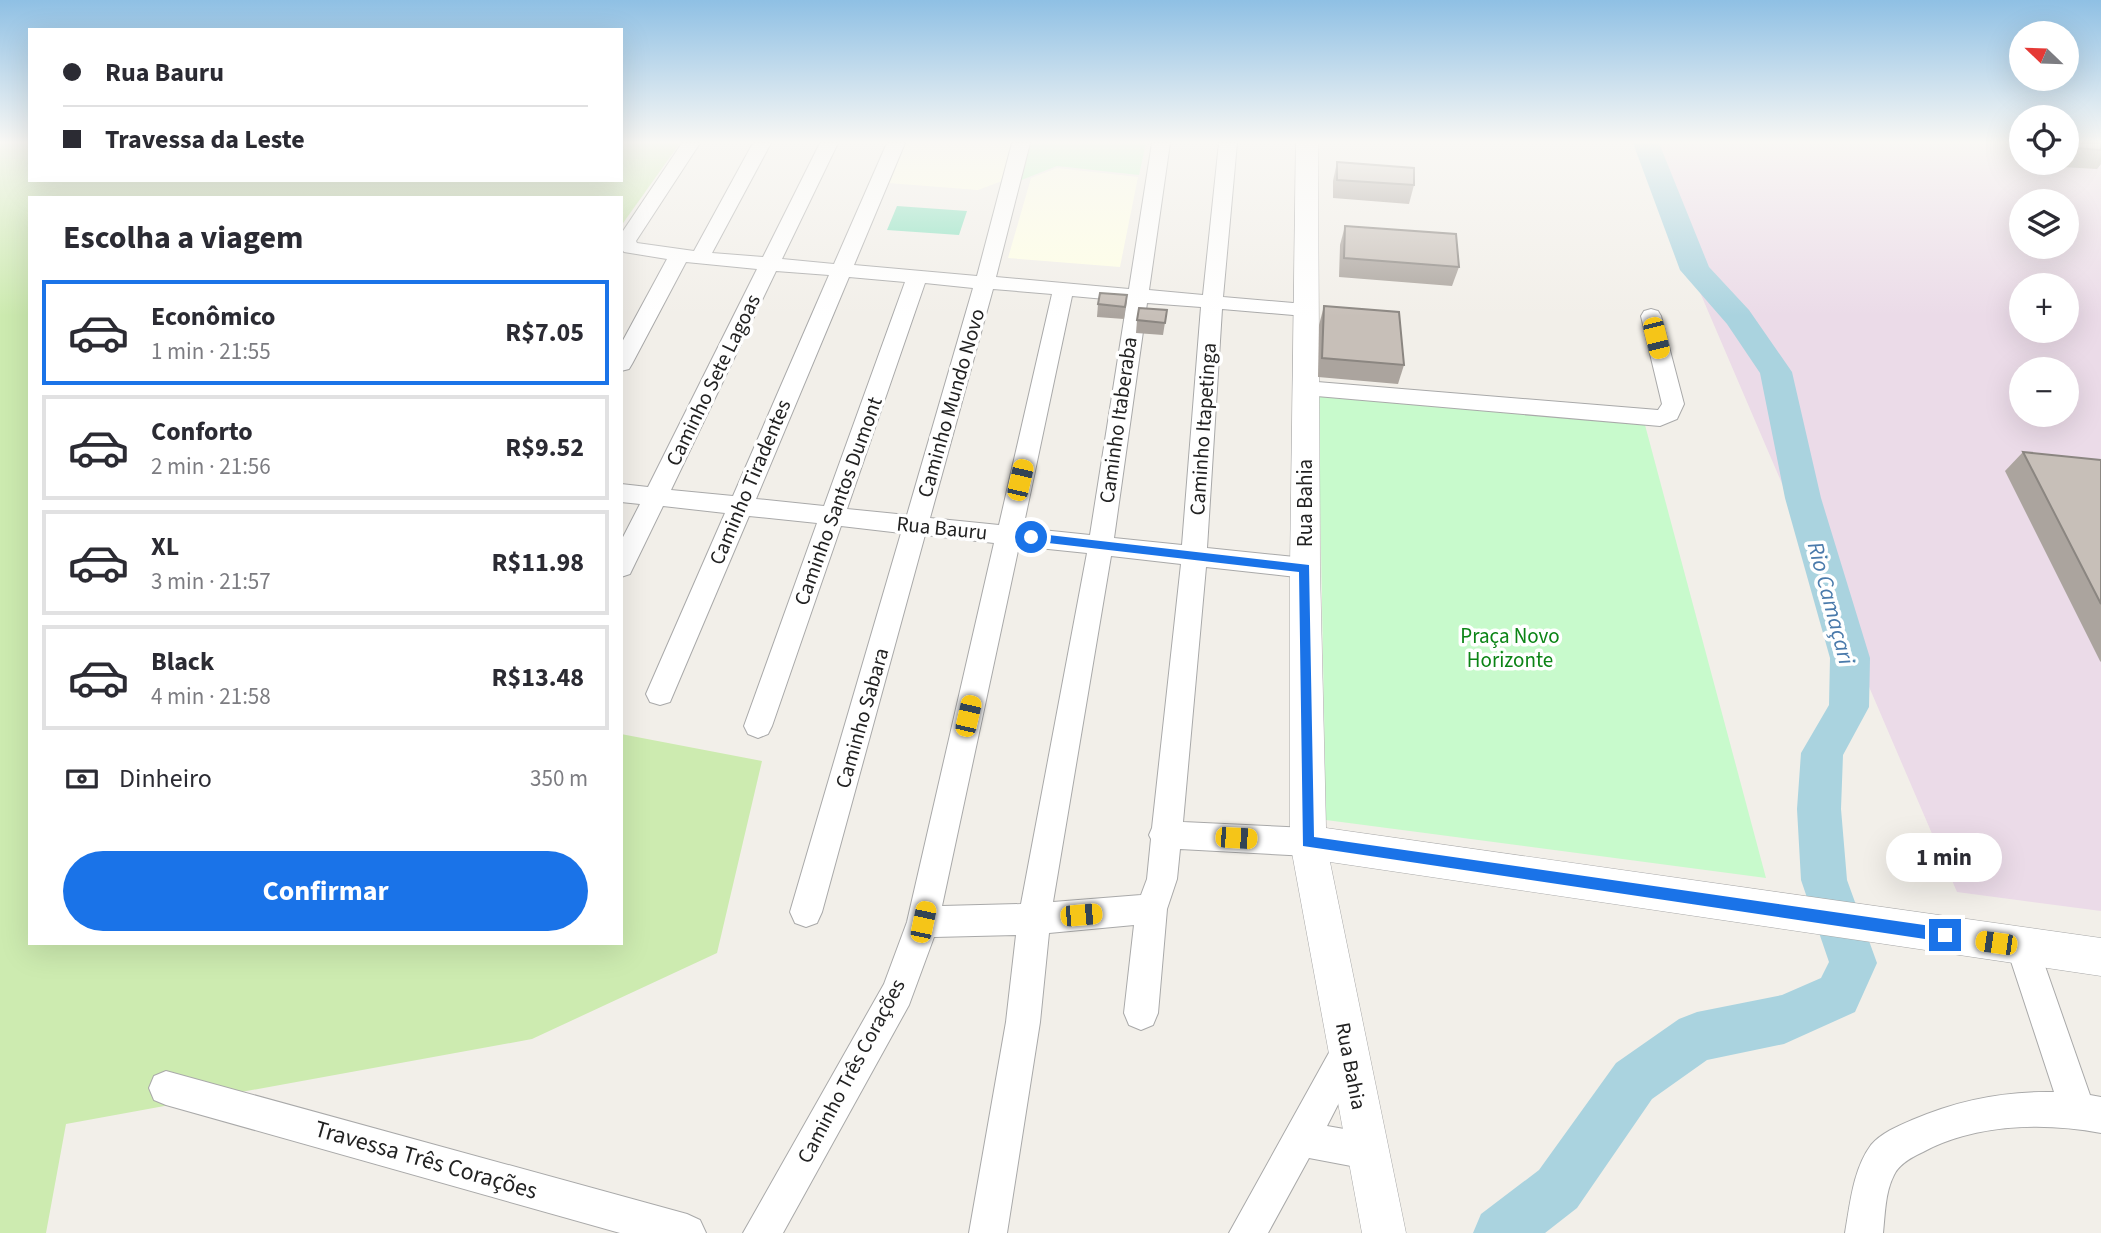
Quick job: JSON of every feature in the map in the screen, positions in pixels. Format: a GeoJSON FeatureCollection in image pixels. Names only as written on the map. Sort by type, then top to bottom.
{"type":"FeatureCollection","features":[{"type":"Feature","properties":{"kind":"street"},"geometry":{"type":"LineString","coordinates":[[653,201],[626,241],[636,250],[840,271],[1305,310]]}},
{"type":"Feature","properties":{"kind":"street"},"geometry":{"type":"LineString","coordinates":[[623,360],[725,201]]}},
{"type":"Feature","properties":{"kind":"street","name":"Caminho Sete Lagoas"},"geometry":{"type":"LineString","coordinates":[[623,563],[801,201]]}},
{"type":"Feature","properties":{"kind":"street","name":"Caminho Tiradentes"},"geometry":{"type":"LineString","coordinates":[[660,694],[871,201]]}},
{"type":"Feature","properties":{"kind":"street"},"geometry":{"type":"LineString","coordinates":[[985,282],[1006,201]]}},
{"type":"Feature","properties":{"kind":"street","name":"Caminho Itaberaba"},"geometry":{"type":"LineString","coordinates":[[988,1233],[1023,1022],[1034,919],[1101,544],[1152,201]]}},
{"type":"Feature","properties":{"kind":"street","name":"Caminho Itapetinga"},"geometry":{"type":"LineString","coordinates":[[1141,1013],[1151,909],[1162,879],[1164,835],[1194,556],[1222,201]]}},
{"type":"Feature","properties":{"kind":"street","name":"Rua Bahia"},"geometry":{"type":"LineString","coordinates":[[1306,201],[1305,568],[1308,842],[1384,1233]]}},
{"type":"Feature","properties":{"kind":"street","name":"Caminho Santos Dumont"},"geometry":{"type":"LineString","coordinates":[[758,726],[917,277]]}},
{"type":"Feature","properties":{"kind":"street","name":"Caminho Mundo Novo"},"geometry":{"type":"LineString","coordinates":[[917,525],[985,282]]}},
{"type":"Feature","properties":{"kind":"street"},"geometry":{"type":"LineString","coordinates":[[1007,535],[1063,290]]}},
{"type":"Feature","properties":{"kind":"street"},"geometry":{"type":"LineString","coordinates":[[1305,388],[1660,418],[1669,414],[1674,404],[1651,316]]}},
{"type":"Feature","properties":{"kind":"street","name":"Rua Bauru"},"geometry":{"type":"LineString","coordinates":[[623,494],[1305,568]]}},
{"type":"Feature","properties":{"kind":"street","name":"Caminho Sabara"},"geometry":{"type":"LineString","coordinates":[[806,912],[917,525]]}},
{"type":"Feature","properties":{"kind":"street","name":"Caminho Três Corações"},"geometry":{"type":"LineString","coordinates":[[762,1233],[897,993],[923,922],[1007,535]]}},
{"type":"Feature","properties":{"kind":"street"},"geometry":{"type":"LineString","coordinates":[[1164,835],[1308,842],[2101,957]]}},
{"type":"Feature","properties":{"kind":"street"},"geometry":{"type":"LineString","coordinates":[[923,922],[1034,919],[1151,909]]}},
{"type":"Feature","properties":{"kind":"street"},"geometry":{"type":"LineString","coordinates":[[1864,1233],[1872,1186],[1882,1161],[1900,1142],[1983,1114],[2089,1112],[2022,946]]}},
{"type":"Feature","properties":{"kind":"street"},"geometry":{"type":"LineString","coordinates":[[1248,1233],[1348,1052]]}},
{"type":"Feature","properties":{"kind":"street","name":"Travessa Três Corações"},"geometry":{"type":"LineString","coordinates":[[166,1088],[687,1233]]}},
{"type":"Feature","properties":{"kind":"street"},"geometry":{"type":"LineString","coordinates":[[1300,1139],[1367,1151]]}},
{"type":"Feature","properties":{"kind":"shaded area"},"geometry":{"type":"Polygon","coordinates":[[[1025,201],[1133,201],[1120,267],[1008,258],[1025,201]]]}},
{"type":"Feature","properties":{"kind":"shaded area"},"geometry":{"type":"Polygon","coordinates":[[[1661,201],[2009,201],[2009,259],[2079,259],[2079,201],[2101,201],[2101,911],[1957,892],[1661,201]]]}},
{"type":"Feature","properties":{"kind":"green space"},"geometry":{"type":"Polygon","coordinates":[[[0,201],[28,201],[28,945],[623,945],[623,734],[762,761],[717,953],[532,1039],[66,1124],[46,1233],[0,1233],[0,201]]]}},
{"type":"Feature","properties":{"kind":"green space"},"geometry":{"type":"Polygon","coordinates":[[[623,201],[639,201],[623,223],[623,201]]]}},
{"type":"Feature","properties":{"kind":"green space"},"geometry":{"type":"Polygon","coordinates":[[[897,206],[967,211],[959,235],[887,230],[897,206]]]}},
{"type":"Feature","properties":{"kind":"green space","name":"Praça Novo Horizonte"},"geometry":{"type":"Polygon","coordinates":[[[1318,385],[1641,410],[1766,878],[1326,820],[1318,385]]]}},
{"type":"Feature","properties":{"kind":"building"},"geometry":{"type":"Polygon","coordinates":[[[1345,226],[1456,234],[1459,267],[1344,258],[1345,226]]]}},
{"type":"Feature","properties":{"kind":"building"},"geometry":{"type":"Polygon","coordinates":[[[1100,293],[1127,295],[1125,307],[1098,304],[1100,293]]]}},
{"type":"Feature","properties":{"kind":"building"},"geometry":{"type":"Polygon","coordinates":[[[1324,306],[1399,312],[1404,365],[1322,358],[1324,306]]]}},
{"type":"Feature","properties":{"kind":"building"},"geometry":{"type":"Polygon","coordinates":[[[1139,308],[1167,310],[1165,323],[1137,320],[1139,308]]]}},
{"type":"Feature","properties":{"kind":"building"},"geometry":{"type":"Polygon","coordinates":[[[2023,452],[2101,460],[2101,604],[2023,452]]]}},
{"type":"Feature","properties":{"kind":"waterway","name":"Rio Camaçari"},"geometry":{"type":"LineString","coordinates":[[1500,1233],[1558,1189],[1634,1081],[1697,1037],[1784,1019],[1838,995],[1853,963],[1824,880],[1819,809],[1822,753],[1849,707],[1850,658],[1803,498],[1776,372],[1738,317],[1695,270],[1668,201]]}},
{"type":"Feature","properties":{"kind":"route"},"geometry":{"type":"LineString","coordinates":[[1031,537],[1305,568],[1308,842],[1945,935]]}}]}
